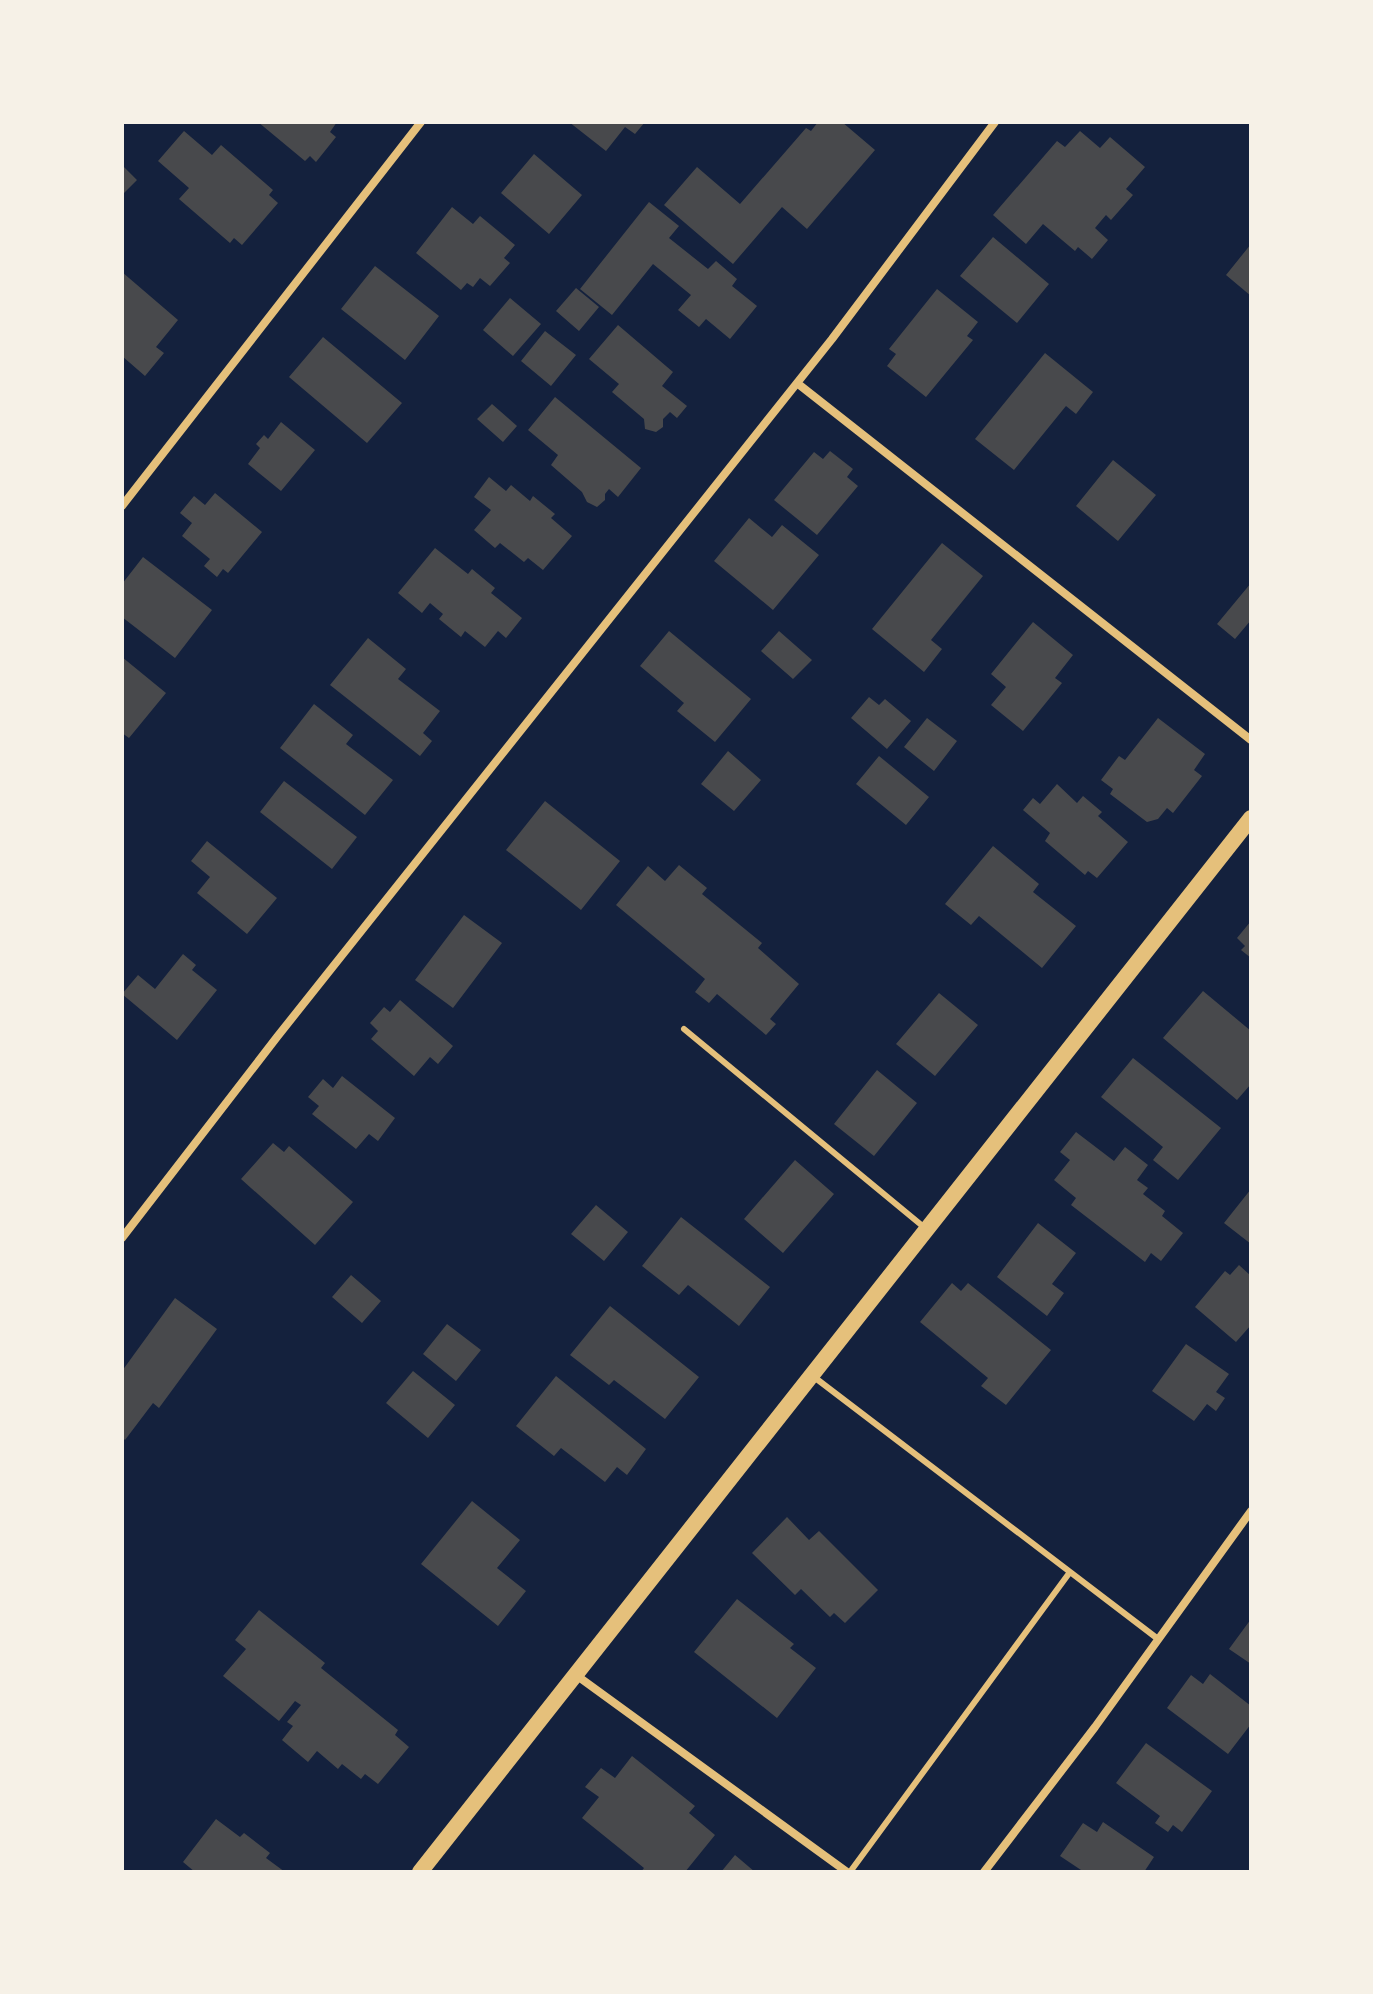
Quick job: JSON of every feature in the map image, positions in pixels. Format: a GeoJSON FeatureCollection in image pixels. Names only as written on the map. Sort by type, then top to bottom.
{"type":"FeatureCollection","features":[{"type":"Feature","properties":{"kind":"main road"},"geometry":{"type":"LineString","coordinates":[[420,1872],[1251,818]]}},
{"type":"Feature","properties":{"kind":"street"},"geometry":{"type":"LineString","coordinates":[[122,506],[421,122]]}},
{"type":"Feature","properties":{"kind":"street"},"geometry":{"type":"LineString","coordinates":[[122,1238],[277,1037],[797,383],[995,122]]}},
{"type":"Feature","properties":{"kind":"street"},"geometry":{"type":"LineString","coordinates":[[797,383],[1251,740]]}},
{"type":"Feature","properties":{"kind":"street"},"geometry":{"type":"LineString","coordinates":[[984,1872],[1095,1727],[1251,1511]]}},
{"type":"Feature","properties":{"kind":"street"},"geometry":{"type":"LineString","coordinates":[[575,1675],[849,1872]]}},
{"type":"Feature","properties":{"kind":"lane"},"geometry":{"type":"LineString","coordinates":[[684,1029],[926,1229]]}},
{"type":"Feature","properties":{"kind":"lane"},"geometry":{"type":"LineString","coordinates":[[811,1375],[1158,1639]]}},
{"type":"Feature","properties":{"kind":"lane"},"geometry":{"type":"LineString","coordinates":[[849,1872],[1070,1572]]}},
{"type":"Feature","properties":{"kind":"building"},"geometry":{"type":"Polygon","coordinates":[[[258,122],[337,122],[330,132],[336,137],[316,162],[310,156],[305,161],[258,122]]]}},
{"type":"Feature","properties":{"kind":"building"},"geometry":{"type":"Polygon","coordinates":[[[569,122],[645,122],[635,134],[625,127],[606,151],[569,122]]]}},
{"type":"Feature","properties":{"kind":"building"},"geometry":{"type":"Polygon","coordinates":[[[818,122],[842,122],[875,150],[807,229],[782,207],[733,264],[664,205],[697,167],[740,204],[806,128],[811,131],[818,122]]]}},
{"type":"Feature","properties":{"kind":"building"},"geometry":{"type":"Polygon","coordinates":[[[184,131],[212,155],[221,145],[273,190],[269,195],[278,203],[242,245],[234,238],[230,243],[179,199],[189,188],[158,161],[184,131]]]}},
{"type":"Feature","properties":{"kind":"building"},"geometry":{"type":"Polygon","coordinates":[[[1080,131],[1100,148],[1110,137],[1145,167],[1126,189],[1133,195],[1111,220],[1106,215],[1095,228],[1108,240],[1092,259],[1078,247],[1075,251],[1043,224],[1026,244],[993,215],[1057,141],[1065,147],[1080,131]]]}},
{"type":"Feature","properties":{"kind":"building"},"geometry":{"type":"Polygon","coordinates":[[[534,154],[582,195],[549,234],[501,193],[534,154]]]}},
{"type":"Feature","properties":{"kind":"building"},"geometry":{"type":"Polygon","coordinates":[[[122,165],[137,180],[122,195],[122,165]]]}},
{"type":"Feature","properties":{"kind":"building"},"geometry":{"type":"Polygon","coordinates":[[[649,202],[679,226],[669,238],[708,269],[716,261],[737,279],[732,286],[757,306],[730,339],[706,319],[699,327],[678,310],[691,295],[653,264],[612,315],[580,289],[649,202]]]}},
{"type":"Feature","properties":{"kind":"building"},"geometry":{"type":"Polygon","coordinates":[[[452,207],[473,224],[480,216],[515,245],[504,258],[510,263],[490,286],[480,278],[473,287],[467,283],[461,290],[416,253],[452,207]]]}},
{"type":"Feature","properties":{"kind":"building"},"geometry":{"type":"Polygon","coordinates":[[[993,237],[1049,284],[1017,323],[960,276],[993,237]]]}},
{"type":"Feature","properties":{"kind":"building"},"geometry":{"type":"Polygon","coordinates":[[[1251,244],[1251,296],[1226,275],[1251,244]]]}},
{"type":"Feature","properties":{"kind":"building"},"geometry":{"type":"Polygon","coordinates":[[[375,266],[439,316],[405,360],[341,309],[375,266]]]}},
{"type":"Feature","properties":{"kind":"building"},"geometry":{"type":"Polygon","coordinates":[[[122,272],[178,320],[156,347],[164,353],[145,376],[122,356],[122,272]]]}},
{"type":"Feature","properties":{"kind":"building"},"geometry":{"type":"Polygon","coordinates":[[[576,288],[599,307],[579,331],[556,311],[576,288]]]}},
{"type":"Feature","properties":{"kind":"building"},"geometry":{"type":"Polygon","coordinates":[[[937,289],[978,322],[967,336],[973,340],[926,397],[887,366],[896,354],[889,349],[937,289]]]}},
{"type":"Feature","properties":{"kind":"building"},"geometry":{"type":"Polygon","coordinates":[[[510,298],[541,324],[513,356],[483,330],[510,298]]]}},
{"type":"Feature","properties":{"kind":"building"},"geometry":{"type":"Polygon","coordinates":[[[618,325],[673,372],[662,386],[687,406],[677,418],[670,412],[663,419],[663,427],[656,432],[645,429],[644,419],[612,392],[619,384],[589,359],[618,325]]]}},
{"type":"Feature","properties":{"kind":"building"},"geometry":{"type":"Polygon","coordinates":[[[545,331],[576,355],[551,386],[521,361],[545,331]]]}},
{"type":"Feature","properties":{"kind":"building"},"geometry":{"type":"Polygon","coordinates":[[[323,337],[402,403],[367,443],[289,377],[323,337]]]}},
{"type":"Feature","properties":{"kind":"building"},"geometry":{"type":"Polygon","coordinates":[[[1045,353],[1093,392],[1076,414],[1066,406],[1014,470],[975,439],[1045,353]]]}},
{"type":"Feature","properties":{"kind":"building"},"geometry":{"type":"Polygon","coordinates":[[[555,397],[641,468],[618,497],[609,489],[605,500],[597,507],[587,502],[582,492],[551,465],[558,455],[528,430],[555,397]]]}},
{"type":"Feature","properties":{"kind":"building"},"geometry":{"type":"Polygon","coordinates":[[[492,404],[517,426],[503,442],[477,419],[492,404]]]}},
{"type":"Feature","properties":{"kind":"building"},"geometry":{"type":"Polygon","coordinates":[[[281,422],[315,450],[281,491],[248,464],[260,448],[256,444],[264,435],[268,439],[281,422]]]}},
{"type":"Feature","properties":{"kind":"building"},"geometry":{"type":"Polygon","coordinates":[[[830,451],[853,469],[847,477],[858,486],[817,535],[774,500],[814,452],[823,459],[830,451]]]}},
{"type":"Feature","properties":{"kind":"building"},"geometry":{"type":"Polygon","coordinates":[[[1113,460],[1156,495],[1118,541],[1076,506],[1113,460]]]}},
{"type":"Feature","properties":{"kind":"building"},"geometry":{"type":"Polygon","coordinates":[[[489,477],[506,491],[511,485],[530,501],[533,496],[555,514],[551,518],[572,536],[543,570],[528,558],[524,562],[500,543],[495,548],[474,530],[491,510],[474,497],[489,477]]]}},
{"type":"Feature","properties":{"kind":"building"},"geometry":{"type":"Polygon","coordinates":[[[215,493],[262,532],[228,573],[223,569],[217,577],[204,566],[210,559],[182,536],[192,523],[180,513],[194,496],[205,505],[215,493]]]}},
{"type":"Feature","properties":{"kind":"building"},"geometry":{"type":"Polygon","coordinates":[[[749,518],[772,537],[782,525],[819,555],[773,610],[714,561],[749,518]]]}},
{"type":"Feature","properties":{"kind":"building"},"geometry":{"type":"Polygon","coordinates":[[[942,543],[983,576],[931,640],[942,649],[924,672],[872,629],[942,543]]]}},
{"type":"Feature","properties":{"kind":"building"},"geometry":{"type":"Polygon","coordinates":[[[435,548],[468,574],[472,569],[495,588],[491,593],[522,618],[506,638],[498,631],[485,647],[465,631],[461,637],[439,619],[443,614],[430,603],[422,613],[398,593],[435,548]]]}},
{"type":"Feature","properties":{"kind":"building"},"geometry":{"type":"Polygon","coordinates":[[[143,557],[212,610],[175,658],[122,617],[122,584],[143,557]]]}},
{"type":"Feature","properties":{"kind":"building"},"geometry":{"type":"Polygon","coordinates":[[[1251,583],[1251,620],[1235,639],[1217,624],[1251,583]]]}},
{"type":"Feature","properties":{"kind":"building"},"geometry":{"type":"Polygon","coordinates":[[[1033,622],[1073,655],[1055,678],[1062,683],[1023,731],[991,705],[1006,687],[991,674],[1033,622]]]}},
{"type":"Feature","properties":{"kind":"building"},"geometry":{"type":"Polygon","coordinates":[[[669,631],[751,699],[715,742],[677,711],[684,703],[640,666],[669,631]]]}},
{"type":"Feature","properties":{"kind":"building"},"geometry":{"type":"Polygon","coordinates":[[[779,631],[812,660],[793,679],[761,651],[779,631]]]}},
{"type":"Feature","properties":{"kind":"building"},"geometry":{"type":"Polygon","coordinates":[[[368,638],[406,669],[398,679],[440,711],[423,733],[432,741],[420,756],[330,685],[368,638]]]}},
{"type":"Feature","properties":{"kind":"building"},"geometry":{"type":"Polygon","coordinates":[[[122,657],[166,693],[129,738],[122,733],[122,657]]]}},
{"type":"Feature","properties":{"kind":"building"},"geometry":{"type":"Polygon","coordinates":[[[869,697],[879,705],[885,699],[911,721],[887,749],[851,718],[869,697]]]}},
{"type":"Feature","properties":{"kind":"building"},"geometry":{"type":"Polygon","coordinates":[[[314,704],[353,735],[346,744],[393,780],[365,815],[280,748],[314,704]]]}},
{"type":"Feature","properties":{"kind":"building"},"geometry":{"type":"Polygon","coordinates":[[[927,718],[957,741],[934,771],[904,747],[927,718]]]}},
{"type":"Feature","properties":{"kind":"building"},"geometry":{"type":"Polygon","coordinates":[[[1158,718],[1205,754],[1194,770],[1202,776],[1173,813],[1167,808],[1158,819],[1147,822],[1110,794],[1113,789],[1101,780],[1119,756],[1125,760],[1158,718]]]}},
{"type":"Feature","properties":{"kind":"building"},"geometry":{"type":"Polygon","coordinates":[[[728,751],[761,780],[734,811],[701,784],[728,751]]]}},
{"type":"Feature","properties":{"kind":"building"},"geometry":{"type":"Polygon","coordinates":[[[879,756],[929,797],[906,825],[856,784],[879,756]]]}},
{"type":"Feature","properties":{"kind":"building"},"geometry":{"type":"Polygon","coordinates":[[[284,781],[357,837],[332,869],[260,812],[284,781]]]}},
{"type":"Feature","properties":{"kind":"building"},"geometry":{"type":"Polygon","coordinates":[[[1057,784],[1077,803],[1083,796],[1102,812],[1098,816],[1128,842],[1097,878],[1088,871],[1085,875],[1045,841],[1050,833],[1023,810],[1033,798],[1040,804],[1057,784]]]}},
{"type":"Feature","properties":{"kind":"building"},"geometry":{"type":"Polygon","coordinates":[[[545,801],[620,861],[581,910],[506,850],[545,801]]]}},
{"type":"Feature","properties":{"kind":"building"},"geometry":{"type":"Polygon","coordinates":[[[207,841],[277,898],[247,934],[197,893],[210,877],[191,861],[207,841]]]}},
{"type":"Feature","properties":{"kind":"building"},"geometry":{"type":"Polygon","coordinates":[[[993,846],[1039,884],[1033,892],[1076,926],[1042,968],[979,916],[971,925],[945,904],[993,846]]]}},
{"type":"Feature","properties":{"kind":"building"},"geometry":{"type":"Polygon","coordinates":[[[679,865],[707,888],[702,894],[762,943],[758,948],[799,984],[770,1019],[776,1024],[766,1035],[717,994],[709,1003],[695,992],[705,979],[616,905],[648,866],[665,881],[679,865]]]}},
{"type":"Feature","properties":{"kind":"building"},"geometry":{"type":"Polygon","coordinates":[[[464,915],[502,943],[453,1008],[415,980],[464,915]]]}},
{"type":"Feature","properties":{"kind":"building"},"geometry":{"type":"Polygon","coordinates":[[[1251,921],[1251,958],[1241,950],[1245,946],[1237,938],[1251,921]]]}},
{"type":"Feature","properties":{"kind":"building"},"geometry":{"type":"Polygon","coordinates":[[[183,954],[196,965],[192,970],[217,990],[177,1040],[122,994],[138,975],[155,989],[183,954]]]}},
{"type":"Feature","properties":{"kind":"building"},"geometry":{"type":"Polygon","coordinates":[[[1203,991],[1251,1031],[1251,1084],[1237,1100],[1163,1038],[1203,991]]]}},
{"type":"Feature","properties":{"kind":"building"},"geometry":{"type":"Polygon","coordinates":[[[939,993],[978,1025],[935,1076],[896,1044],[939,993]]]}},
{"type":"Feature","properties":{"kind":"building"},"geometry":{"type":"Polygon","coordinates":[[[400,1000],[453,1046],[438,1064],[430,1057],[414,1076],[371,1039],[378,1031],[370,1023],[384,1007],[390,1012],[400,1000]]]}},
{"type":"Feature","properties":{"kind":"building"},"geometry":{"type":"Polygon","coordinates":[[[1133,1058],[1221,1128],[1178,1180],[1153,1160],[1163,1147],[1101,1097],[1133,1058]]]}},
{"type":"Feature","properties":{"kind":"building"},"geometry":{"type":"Polygon","coordinates":[[[877,1070],[917,1103],[874,1156],[834,1124],[877,1070]]]}},
{"type":"Feature","properties":{"kind":"building"},"geometry":{"type":"Polygon","coordinates":[[[342,1076],[395,1118],[378,1141],[369,1134],[356,1149],[312,1114],[319,1106],[308,1097],[323,1079],[333,1088],[342,1076]]]}},
{"type":"Feature","properties":{"kind":"building"},"geometry":{"type":"Polygon","coordinates":[[[1076,1132],[1114,1161],[1125,1147],[1148,1165],[1137,1180],[1148,1188],[1143,1194],[1165,1211],[1162,1216],[1183,1233],[1161,1261],[1151,1253],[1145,1262],[1071,1205],[1076,1198],[1054,1180],[1070,1160],[1060,1152],[1076,1132]]]}},
{"type":"Feature","properties":{"kind":"building"},"geometry":{"type":"Polygon","coordinates":[[[273,1143],[284,1152],[289,1146],[353,1202],[315,1245],[241,1179],[273,1143]]]}},
{"type":"Feature","properties":{"kind":"building"},"geometry":{"type":"Polygon","coordinates":[[[795,1160],[834,1194],[783,1253],[744,1219],[795,1160]]]}},
{"type":"Feature","properties":{"kind":"building"},"geometry":{"type":"Polygon","coordinates":[[[1251,1189],[1251,1244],[1224,1223],[1251,1189]]]}},
{"type":"Feature","properties":{"kind":"building"},"geometry":{"type":"Polygon","coordinates":[[[596,1205],[628,1232],[604,1261],[571,1234],[596,1205]]]}},
{"type":"Feature","properties":{"kind":"building"},"geometry":{"type":"Polygon","coordinates":[[[681,1217],[770,1287],[739,1326],[688,1285],[679,1295],[642,1266],[681,1217]]]}},
{"type":"Feature","properties":{"kind":"building"},"geometry":{"type":"Polygon","coordinates":[[[1038,1223],[1076,1253],[1052,1284],[1064,1293],[1047,1316],[997,1277],[1038,1223]]]}},
{"type":"Feature","properties":{"kind":"building"},"geometry":{"type":"Polygon","coordinates":[[[1239,1265],[1251,1276],[1251,1325],[1236,1342],[1195,1307],[1225,1271],[1230,1275],[1239,1265]]]}},
{"type":"Feature","properties":{"kind":"building"},"geometry":{"type":"Polygon","coordinates":[[[351,1275],[381,1301],[362,1323],[332,1297],[351,1275]]]}},
{"type":"Feature","properties":{"kind":"building"},"geometry":{"type":"Polygon","coordinates":[[[952,1283],[961,1291],[968,1283],[1051,1350],[1006,1405],[981,1386],[988,1378],[920,1322],[952,1283]]]}},
{"type":"Feature","properties":{"kind":"building"},"geometry":{"type":"Polygon","coordinates":[[[175,1298],[217,1329],[159,1408],[153,1403],[125,1440],[122,1437],[122,1371],[175,1298]]]}},
{"type":"Feature","properties":{"kind":"building"},"geometry":{"type":"Polygon","coordinates":[[[610,1306],[699,1377],[665,1419],[614,1380],[609,1385],[570,1355],[610,1306]]]}},
{"type":"Feature","properties":{"kind":"building"},"geometry":{"type":"Polygon","coordinates":[[[447,1324],[481,1350],[456,1381],[423,1354],[447,1324]]]}},
{"type":"Feature","properties":{"kind":"building"},"geometry":{"type":"Polygon","coordinates":[[[1186,1344],[1229,1374],[1216,1392],[1225,1398],[1216,1411],[1207,1404],[1194,1421],[1152,1391],[1186,1344]]]}},
{"type":"Feature","properties":{"kind":"building"},"geometry":{"type":"Polygon","coordinates":[[[413,1371],[455,1405],[428,1438],[386,1403],[413,1371]]]}},
{"type":"Feature","properties":{"kind":"building"},"geometry":{"type":"Polygon","coordinates":[[[556,1376],[646,1449],[627,1475],[617,1467],[605,1482],[561,1448],[554,1456],[516,1426],[556,1376]]]}},
{"type":"Feature","properties":{"kind":"building"},"geometry":{"type":"Polygon","coordinates":[[[472,1501],[520,1540],[497,1568],[526,1591],[498,1626],[421,1564],[472,1501]]]}},
{"type":"Feature","properties":{"kind":"building"},"geometry":{"type":"Polygon","coordinates":[[[787,1517],[809,1540],[819,1531],[878,1590],[845,1623],[834,1613],[830,1617],[801,1589],[795,1595],[752,1553],[787,1517]]]}},
{"type":"Feature","properties":{"kind":"building"},"geometry":{"type":"Polygon","coordinates":[[[737,1599],[794,1644],[790,1648],[816,1668],[777,1718],[694,1652],[737,1599]]]}},
{"type":"Feature","properties":{"kind":"building"},"geometry":{"type":"Polygon","coordinates":[[[259,1610],[325,1663],[321,1668],[398,1730],[395,1735],[409,1747],[378,1784],[365,1774],[361,1779],[342,1764],[338,1769],[317,1751],[308,1762],[282,1740],[293,1726],[287,1722],[301,1705],[295,1701],[279,1721],[223,1676],[246,1649],[235,1640],[259,1610]]]}},
{"type":"Feature","properties":{"kind":"building"},"geometry":{"type":"Polygon","coordinates":[[[1251,1619],[1251,1664],[1229,1649],[1251,1619]]]}},
{"type":"Feature","properties":{"kind":"building"},"geometry":{"type":"Polygon","coordinates":[[[1210,1674],[1251,1706],[1251,1724],[1228,1754],[1167,1708],[1191,1675],[1203,1684],[1210,1674]]]}},
{"type":"Feature","properties":{"kind":"building"},"geometry":{"type":"Polygon","coordinates":[[[1146,1743],[1212,1791],[1182,1832],[1173,1825],[1168,1832],[1155,1823],[1160,1816],[1116,1783],[1146,1743]]]}},
{"type":"Feature","properties":{"kind":"building"},"geometry":{"type":"Polygon","coordinates":[[[632,1756],[695,1806],[689,1813],[715,1835],[685,1872],[641,1872],[644,1868],[582,1818],[599,1797],[585,1787],[601,1768],[615,1778],[632,1756]]]}},
{"type":"Feature","properties":{"kind":"building"},"geometry":{"type":"Polygon","coordinates":[[[216,1819],[240,1837],[244,1833],[270,1853],[266,1858],[285,1872],[195,1872],[183,1862],[216,1819]]]}},
{"type":"Feature","properties":{"kind":"building"},"geometry":{"type":"Polygon","coordinates":[[[1103,1822],[1154,1857],[1144,1872],[1084,1872],[1060,1856],[1083,1823],[1097,1832],[1103,1822]]]}},
{"type":"Feature","properties":{"kind":"building"},"geometry":{"type":"Polygon","coordinates":[[[735,1855],[755,1872],[721,1872],[735,1855]]]}}]}
